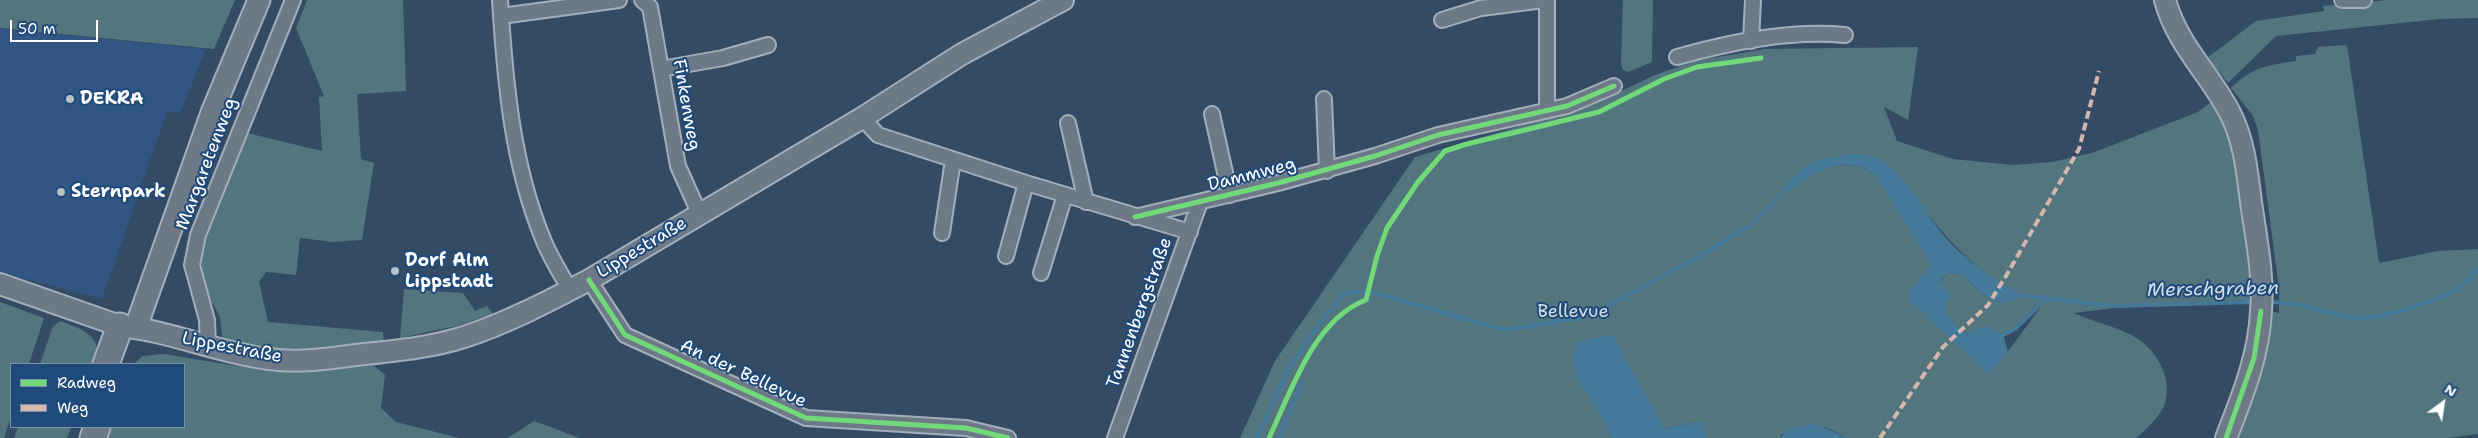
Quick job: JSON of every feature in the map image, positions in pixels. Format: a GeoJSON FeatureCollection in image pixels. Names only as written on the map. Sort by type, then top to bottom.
{"type":"FeatureCollection","features":[{"type":"Feature","properties":{"kind":"highway"},"geometry":{"type":"LineString","coordinates":[[107,363],[128,327]]}},
{"type":"Feature","properties":{"kind":"highway"},"geometry":{"type":"LineString","coordinates":[[122,363],[128,327]]}},
{"type":"Feature","properties":{"kind":"main road"},"geometry":{"type":"LineString","coordinates":[[128,327],[200,114],[247,0]]}},
{"type":"Feature","properties":{"kind":"main road"},"geometry":{"type":"LineString","coordinates":[[128,327],[213,110],[259,0]]}},
{"type":"Feature","properties":{"kind":"main road","name":"Lippestraße"},"geometry":{"type":"LineString","coordinates":[[0,284],[128,327],[208,347],[269,359],[321,360],[392,351],[465,336],[589,280],[862,118],[962,54],[1063,0]]}},
{"type":"Feature","properties":{"kind":"main road"},"geometry":{"type":"LineString","coordinates":[[2165,0],[2170,17],[2186,49],[2212,82],[2230,112],[2243,147],[2260,266],[2261,311],[2254,358],[2226,438]]}},
{"type":"Feature","properties":{"kind":"street","name":"Margaretenweg"},"geometry":{"type":"LineString","coordinates":[[208,347],[207,320],[192,265],[198,235],[293,0]]}},
{"type":"Feature","properties":{"kind":"street"},"geometry":{"type":"LineString","coordinates":[[500,0],[508,97],[516,146],[528,194],[544,240],[570,290]]}},
{"type":"Feature","properties":{"kind":"street"},"geometry":{"type":"LineString","coordinates":[[501,16],[619,0]]}},
{"type":"Feature","properties":{"kind":"street","name":"Finkenweg"},"geometry":{"type":"LineString","coordinates":[[642,0],[650,8],[678,166],[700,215]]}},
{"type":"Feature","properties":{"kind":"street"},"geometry":{"type":"LineString","coordinates":[[1442,20],[1481,8],[1546,0],[1547,110]]}},
{"type":"Feature","properties":{"kind":"street"},"geometry":{"type":"LineString","coordinates":[[1752,41],[1753,0]]}},
{"type":"Feature","properties":{"kind":"street"},"geometry":{"type":"LineString","coordinates":[[2342,0],[2364,0]]}},
{"type":"Feature","properties":{"kind":"street"},"geometry":{"type":"LineString","coordinates":[[1677,57],[1707,48],[1809,33],[1845,35]]}},
{"type":"Feature","properties":{"kind":"street"},"geometry":{"type":"LineString","coordinates":[[661,69],[723,58],[768,46]]}},
{"type":"Feature","properties":{"kind":"street","name":"Dammweg"},"geometry":{"type":"LineString","coordinates":[[1135,217],[1327,171],[1438,136],[1567,106],[1614,86]]}},
{"type":"Feature","properties":{"kind":"street"},"geometry":{"type":"LineString","coordinates":[[1324,99],[1327,171]]}},
{"type":"Feature","properties":{"kind":"street","name":"Dammweg"},"geometry":{"type":"LineString","coordinates":[[1212,114],[1230,195]]}},
{"type":"Feature","properties":{"kind":"street"},"geometry":{"type":"LineString","coordinates":[[862,118],[878,134],[1086,202],[1190,232]]}},
{"type":"Feature","properties":{"kind":"street"},"geometry":{"type":"LineString","coordinates":[[1068,123],[1086,202]]}},
{"type":"Feature","properties":{"kind":"street"},"geometry":{"type":"LineString","coordinates":[[942,233],[953,160]]}},
{"type":"Feature","properties":{"kind":"street"},"geometry":{"type":"LineString","coordinates":[[1006,256],[1026,183]]}},
{"type":"Feature","properties":{"kind":"street"},"geometry":{"type":"LineString","coordinates":[[1040,273],[1065,195]]}},
{"type":"Feature","properties":{"kind":"street","name":"Tannenbergstraße"},"geometry":{"type":"LineString","coordinates":[[1115,438],[1200,202]]}},
{"type":"Feature","properties":{"kind":"street","name":"An der Bellevue"},"geometry":{"type":"LineString","coordinates":[[589,280],[625,335],[806,418],[966,428],[1008,438]]}},
{"type":"Feature","properties":{"kind":"shaded area"},"geometry":{"type":"Polygon","coordinates":[[[0,29],[206,49],[180,113],[167,111],[102,299],[0,272],[0,29]]]}},
{"type":"Feature","properties":{"kind":"shaded area"},"geometry":{"type":"Polygon","coordinates":[[[1853,154],[1873,157],[1886,164],[1905,182],[1937,227],[1954,246],[1992,278],[2025,296],[2001,304],[1983,295],[1962,274],[1948,273],[1940,281],[1951,294],[1945,304],[1946,315],[1966,334],[1985,326],[2003,335],[2008,351],[1989,374],[1906,297],[1931,264],[1876,176],[1863,168],[1850,165],[1837,166],[1811,176],[1775,200],[1792,179],[1808,166],[1826,158],[1853,154]]]}},
{"type":"Feature","properties":{"kind":"shaded area"},"geometry":{"type":"Polygon","coordinates":[[[1613,335],[1664,429],[1702,421],[1706,438],[1612,438],[1599,412],[1577,379],[1572,356],[1578,342],[1613,335]]]}},
{"type":"Feature","properties":{"kind":"shaded area"},"geometry":{"type":"Polygon","coordinates":[[[1809,424],[1819,425],[1847,438],[1780,438],[1789,429],[1809,424]]]}},
{"type":"Feature","properties":{"kind":"green space"},"geometry":{"type":"Polygon","coordinates":[[[0,0],[235,0],[214,49],[0,28],[0,0]]]}},
{"type":"Feature","properties":{"kind":"green space"},"geometry":{"type":"Polygon","coordinates":[[[307,0],[403,0],[406,91],[357,94],[361,159],[374,163],[362,240],[333,242],[300,238],[296,275],[266,272],[259,282],[268,322],[383,332],[384,346],[276,350],[230,344],[222,336],[220,317],[202,284],[202,246],[247,133],[322,151],[319,97],[324,96],[296,28],[307,0]]]}},
{"type":"Feature","properties":{"kind":"green space"},"geometry":{"type":"Polygon","coordinates":[[[1623,0],[1653,0],[1652,62],[1628,72],[1623,70],[1621,64],[1623,0]]]}},
{"type":"Feature","properties":{"kind":"green space"},"geometry":{"type":"Polygon","coordinates":[[[2388,0],[2478,0],[2478,18],[2440,19],[2276,36],[2228,83],[2207,58],[2256,21],[2324,11],[2323,6],[2388,0]]]}},
{"type":"Feature","properties":{"kind":"green space"},"geometry":{"type":"Polygon","coordinates":[[[2347,45],[2379,263],[2438,251],[2478,249],[2478,434],[2448,438],[2235,438],[2269,311],[2279,313],[2279,288],[2258,130],[2253,116],[2231,88],[2246,75],[2261,68],[2296,61],[2296,56],[2315,54],[2318,47],[2347,45]]]}},
{"type":"Feature","properties":{"kind":"green space","name":"Bellevue"},"geometry":{"type":"Polygon","coordinates":[[[1918,47],[1908,120],[1884,107],[1897,141],[1953,159],[2013,165],[2052,162],[2092,153],[2198,112],[2211,102],[2223,118],[2232,140],[2250,281],[2249,303],[2115,308],[2074,313],[2135,337],[2150,350],[2162,367],[2167,386],[2164,406],[2156,419],[2136,438],[1847,438],[1821,426],[1814,425],[1781,435],[1780,438],[1706,438],[1702,421],[1664,429],[1599,412],[1612,438],[1240,438],[1275,361],[1415,157],[1594,104],[1655,75],[1695,61],[1765,49],[1918,47]],[[1829,157],[1793,188],[1812,175],[1833,166],[1855,166],[1866,169],[1876,176],[1932,264],[1906,297],[1990,373],[2042,305],[2015,329],[2003,335],[1985,326],[1966,334],[1946,315],[1940,282],[1948,273],[1962,274],[1983,295],[2024,296],[1983,271],[1966,256],[1936,224],[1892,169],[1829,157]]]}},
{"type":"Feature","properties":{"kind":"green space"},"geometry":{"type":"Polygon","coordinates":[[[404,289],[463,293],[475,311],[487,306],[493,314],[457,326],[400,338],[404,289]]]}},
{"type":"Feature","properties":{"kind":"green space"},"geometry":{"type":"Polygon","coordinates":[[[0,302],[44,318],[29,363],[10,363],[10,419],[4,438],[0,438],[0,302]]]}},
{"type":"Feature","properties":{"kind":"green space"},"geometry":{"type":"Polygon","coordinates":[[[61,321],[90,335],[97,347],[94,363],[40,363],[53,326],[61,321]]]}},
{"type":"Feature","properties":{"kind":"green space"},"geometry":{"type":"Polygon","coordinates":[[[164,354],[274,372],[373,365],[385,375],[381,408],[396,422],[459,438],[104,438],[108,428],[185,428],[185,363],[134,363],[143,356],[164,354]]]}},
{"type":"Feature","properties":{"kind":"green space"},"geometry":{"type":"Polygon","coordinates":[[[534,421],[580,438],[508,438],[534,421]]]}},
{"type":"Feature","properties":{"kind":"green space"},"geometry":{"type":"Polygon","coordinates":[[[18,428],[71,428],[67,438],[14,438],[18,428]]]}},
{"type":"Feature","properties":{"kind":"waterway"},"geometry":{"type":"LineString","coordinates":[[1257,438],[1286,373],[1324,317],[1343,295],[1357,291],[1378,294],[1505,330],[1574,319],[1602,309],[1695,259],[1751,225],[1775,200]]}},
{"type":"Feature","properties":{"kind":"waterway","name":"Merschgraben"},"geometry":{"type":"LineString","coordinates":[[2266,302],[2299,305],[2353,318],[2376,317],[2407,309],[2450,293],[2461,286],[2478,270]]}},
{"type":"Feature","properties":{"kind":"waterway","name":"Merschgraben"},"geometry":{"type":"LineString","coordinates":[[2025,296],[2112,306],[2254,302]]}},
{"type":"Feature","properties":{"kind":"waterway"},"geometry":{"type":"LineString","coordinates":[[2003,335],[2015,329],[2046,299]]}},
{"type":"Feature","properties":{"kind":"waterway"},"geometry":{"type":"LineString","coordinates":[[1279,438],[1302,382]]}},
{"type":"Feature","properties":{"kind":"marked path"},"geometry":{"type":"LineString","coordinates":[[1880,438],[1943,347],[1988,305],[2006,276],[2079,149],[2099,71]]}},
{"type":"Feature","properties":{"kind":"cycle path"},"geometry":{"type":"LineString","coordinates":[[1269,438],[1296,379],[1318,340],[1332,323],[1348,309],[1366,300],[1377,256],[1387,228],[1418,182],[1445,151],[1599,112],[1664,79],[1697,67],[1761,58]]}},
{"type":"Feature","properties":{"kind":"cycle path"},"geometry":{"type":"LineString","coordinates":[[1135,217],[1278,183],[1375,156],[1438,135],[1567,106],[1614,86]]}},
{"type":"Feature","properties":{"kind":"cycle path"},"geometry":{"type":"LineString","coordinates":[[589,280],[625,335],[806,418],[966,428],[1008,438]]}},
{"type":"Feature","properties":{"kind":"cycle path"},"geometry":{"type":"LineString","coordinates":[[2226,438],[2254,358],[2261,311]]}},
{"type":"Feature","properties":{"kind":"place","name":"DEKRA"},"geometry":{"type":"Point","coordinates":[70,99]}},
{"type":"Feature","properties":{"kind":"place","name":"Sternpark"},"geometry":{"type":"Point","coordinates":[61,192]}},
{"type":"Feature","properties":{"kind":"place","name":"Dorf Alm Lippstadt"},"geometry":{"type":"Point","coordinates":[395,271]}}]}
